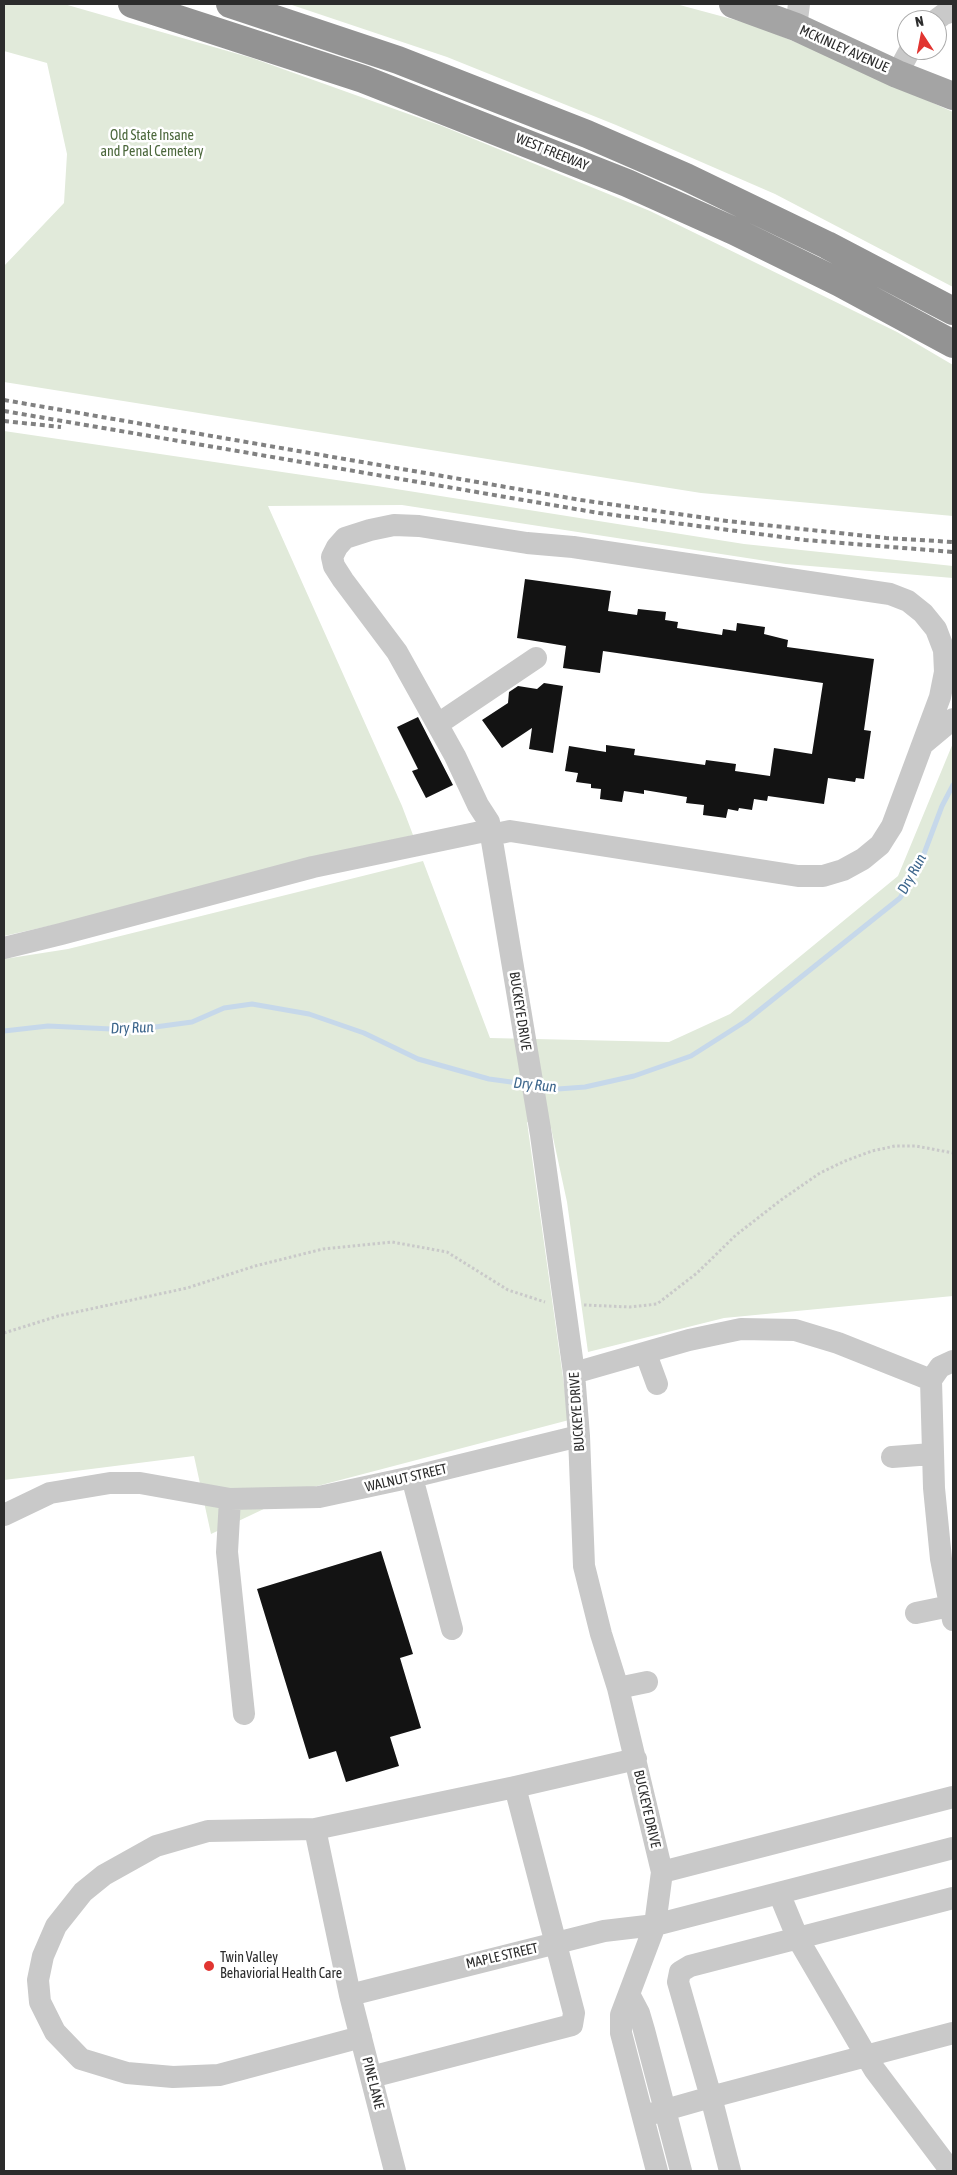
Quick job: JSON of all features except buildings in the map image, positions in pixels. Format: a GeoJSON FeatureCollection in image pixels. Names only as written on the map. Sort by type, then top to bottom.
{"type":"FeatureCollection","features":[{"type":"Feature","properties":{"kind":"highway","name":"WEST FREEWAY"},"geometry":{"type":"LineString","coordinates":[[132,4],[255,42],[363,79],[619,179],[734,231],[831,278],[953,344]]}},
{"type":"Feature","properties":{"kind":"highway"},"geometry":{"type":"LineString","coordinates":[[230,4],[398,60],[587,134],[686,177],[818,240],[953,311]]}},
{"type":"Feature","properties":{"kind":"main road","name":"MCKINLEY AVENUE"},"geometry":{"type":"LineString","coordinates":[[733,4],[798,15],[897,74],[953,96]]}},
{"type":"Feature","properties":{"kind":"lane"},"geometry":{"type":"LineString","coordinates":[[897,74],[905,60]]}},
{"type":"Feature","properties":{"kind":"lane"},"geometry":{"type":"LineString","coordinates":[[4,948],[313,867],[490,829],[798,876],[823,876],[850,867],[880,845],[892,826],[940,696],[945,672],[944,650],[936,629],[923,613],[908,601],[890,594],[419,526],[394,525],[345,538],[337,547],[332,557],[334,566],[397,652],[438,724],[490,829]]}},
{"type":"Feature","properties":{"kind":"lane"},"geometry":{"type":"LineString","coordinates":[[438,724],[536,658]]}},
{"type":"Feature","properties":{"kind":"lane"},"geometry":{"type":"LineString","coordinates":[[922,745],[953,719]]}},
{"type":"Feature","properties":{"kind":"lane","name":"BUCKEYE DRIVE"},"geometry":{"type":"LineString","coordinates":[[490,829],[541,1135],[574,1373],[579,1436],[584,1566],[601,1634],[618,1688],[662,1872],[656,1925],[621,2015],[621,2033],[653,2114],[681,2171]]}},
{"type":"Feature","properties":{"kind":"lane"},"geometry":{"type":"LineString","coordinates":[[574,1373],[646,1354],[689,1340],[741,1329],[795,1330],[838,1343],[931,1380]]}},
{"type":"Feature","properties":{"kind":"lane"},"geometry":{"type":"LineString","coordinates":[[646,1354],[657,1384]]}},
{"type":"Feature","properties":{"kind":"lane"},"geometry":{"type":"LineString","coordinates":[[916,1613],[952,1613],[941,1559],[932,1454],[931,1380],[940,1367],[953,1361]]}},
{"type":"Feature","properties":{"kind":"lane","name":"WALNUT STREET"},"geometry":{"type":"LineString","coordinates":[[4,1515],[50,1493],[110,1483],[140,1483],[230,1499],[319,1497],[412,1477],[579,1436]]}},
{"type":"Feature","properties":{"kind":"lane"},"geometry":{"type":"LineString","coordinates":[[892,1457],[932,1454]]}},
{"type":"Feature","properties":{"kind":"lane"},"geometry":{"type":"LineString","coordinates":[[412,1477],[452,1629]]}},
{"type":"Feature","properties":{"kind":"lane"},"geometry":{"type":"LineString","coordinates":[[230,1499],[226,1552],[244,1714]]}},
{"type":"Feature","properties":{"kind":"lane"},"geometry":{"type":"LineString","coordinates":[[618,1688],[647,1682]]}},
{"type":"Feature","properties":{"kind":"lane"},"geometry":{"type":"LineString","coordinates":[[361,2037],[219,2075],[173,2077],[127,2073],[81,2058],[55,2032],[40,2002],[38,1980],[45,1951],[56,1926],[83,1892],[104,1875],[156,1846],[208,1831],[315,1829],[516,1787],[636,1759]]}},
{"type":"Feature","properties":{"kind":"lane"},"geometry":{"type":"LineString","coordinates":[[371,2077],[572,2025],[574,2014],[516,1787]]}},
{"type":"Feature","properties":{"kind":"lane"},"geometry":{"type":"LineString","coordinates":[[662,1872],[953,1797]]}},
{"type":"Feature","properties":{"kind":"lane","name":"PINE LANE"},"geometry":{"type":"LineString","coordinates":[[315,1829],[350,1995],[395,2171]]}},
{"type":"Feature","properties":{"kind":"lane","name":"MAPLE STREET"},"geometry":{"type":"LineString","coordinates":[[350,1995],[604,1931],[656,1925],[953,1848]]}},
{"type":"Feature","properties":{"kind":"lane"},"geometry":{"type":"LineString","coordinates":[[779,1893],[798,1939],[866,2056],[893,2096],[951,2171]]}},
{"type":"Feature","properties":{"kind":"lane"},"geometry":{"type":"LineString","coordinates":[[730,2171],[678,1982],[680,1972],[690,1966],[953,1898]]}},
{"type":"Feature","properties":{"kind":"lane"},"geometry":{"type":"LineString","coordinates":[[653,2114],[953,2033]]}},
{"type":"Feature","properties":{"kind":"lane","name":"BUCKEYE DRIVE"},"geometry":{"type":"LineString","coordinates":[[653,2114],[657,2171]]}},
{"type":"Feature","properties":{"kind":"path"},"geometry":{"type":"LineString","coordinates":[[4,1333],[58,1316],[187,1288],[255,1266],[323,1249],[392,1242],[447,1252],[508,1290],[542,1302],[564,1305],[630,1307],[657,1304],[698,1273],[736,1235],[820,1173],[872,1151],[895,1146],[916,1146],[953,1153]]}},
{"type":"Feature","properties":{"kind":"green space","name":"Old State Insane and Penal Cemetery"},"geometry":{"type":"Polygon","coordinates":[[[4,4],[64,4],[252,58],[442,126],[650,211],[897,332],[953,365],[953,516],[701,493],[4,382],[4,266],[64,203],[67,154],[47,63],[4,51],[4,4]]]}},
{"type":"Feature","properties":{"kind":"green space"},"geometry":{"type":"Polygon","coordinates":[[[289,4],[676,4],[754,25],[822,53],[953,112],[953,287],[775,194],[616,125],[447,57],[289,4]]]}},
{"type":"Feature","properties":{"kind":"green space"},"geometry":{"type":"Polygon","coordinates":[[[4,431],[377,486],[744,544],[953,566],[953,578],[786,564],[402,505],[268,506],[402,806],[413,835],[89,917],[4,936],[4,431]]]}},
{"type":"Feature","properties":{"kind":"green space"},"geometry":{"type":"Polygon","coordinates":[[[953,743],[953,1296],[724,1318],[588,1352],[567,1202],[551,1128],[527,1122],[569,1420],[306,1489],[211,1534],[194,1456],[4,1480],[4,959],[68,949],[423,861],[490,1038],[669,1042],[730,1014],[898,876],[953,743]]]}},
{"type":"Feature","properties":{"kind":"waterway","name":"Dry Run"},"geometry":{"type":"LineString","coordinates":[[539,1086],[558,1089],[585,1087],[634,1076],[691,1056],[746,1021],[900,898],[919,867],[942,806],[953,785]]}},
{"type":"Feature","properties":{"kind":"waterway","name":"Dry Run"},"geometry":{"type":"LineString","coordinates":[[4,1031],[48,1026],[133,1030],[192,1022],[224,1008],[252,1004],[309,1014],[364,1033],[418,1059],[489,1079],[526,1084]]}},
{"type":"Feature","properties":{"kind":"railway"},"geometry":{"type":"LineString","coordinates":[[4,400],[581,500],[727,521],[886,538],[953,542]]}},
{"type":"Feature","properties":{"kind":"railway"},"geometry":{"type":"LineString","coordinates":[[4,411],[599,513],[805,540],[953,552]]}},
{"type":"Feature","properties":{"kind":"railway"},"geometry":{"type":"LineString","coordinates":[[4,421],[61,427]]}},
{"type":"Feature","properties":{"kind":"place","name":"Twin Valley Behaviorial Health Care"},"geometry":{"type":"Point","coordinates":[209,1966]}}]}
